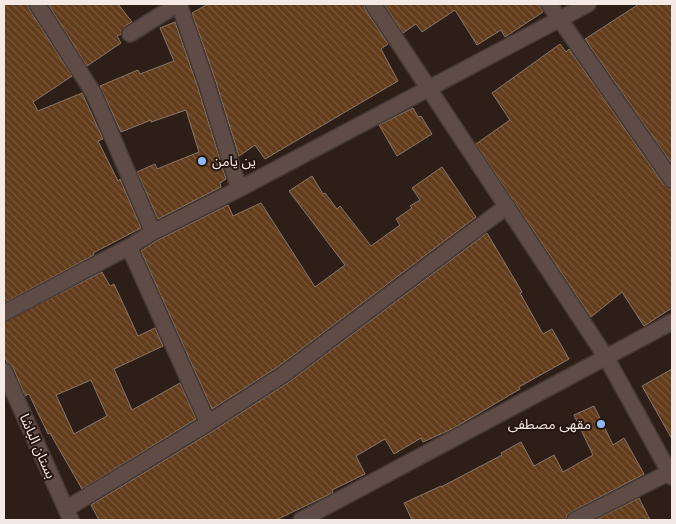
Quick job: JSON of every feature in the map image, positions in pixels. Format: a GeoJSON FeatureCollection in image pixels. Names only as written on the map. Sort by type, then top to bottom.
{"type":"FeatureCollection","features":[{"type":"Feature","properties":{"kind":"street"},"geometry":{"type":"LineString","coordinates":[[38,4],[94,94],[153,232]]}},
{"type":"Feature","properties":{"kind":"street"},"geometry":{"type":"LineString","coordinates":[[130,34],[178,4],[206,82],[239,189]]}},
{"type":"Feature","properties":{"kind":"street"},"geometry":{"type":"LineString","coordinates":[[373,4],[606,357],[671,473],[575,520]]}},
{"type":"Feature","properties":{"kind":"street"},"geometry":{"type":"LineString","coordinates":[[549,4],[672,180]]}},
{"type":"Feature","properties":{"kind":"street"},"geometry":{"type":"LineString","coordinates":[[4,313],[129,247],[153,232],[239,189],[588,4]]}},
{"type":"Feature","properties":{"kind":"street"},"geometry":{"type":"LineString","coordinates":[[69,514],[284,374],[507,206]]}},
{"type":"Feature","properties":{"kind":"street"},"geometry":{"type":"LineString","coordinates":[[129,247],[208,423]]}},
{"type":"Feature","properties":{"kind":"street"},"geometry":{"type":"LineString","coordinates":[[301,520],[672,322]]}},
{"type":"Feature","properties":{"kind":"street","name":"بستان الباشا"},"geometry":{"type":"LineString","coordinates":[[4,372],[69,514]]}},
{"type":"Feature","properties":{"kind":"building"},"geometry":{"type":"Polygon","coordinates":[[[4,4],[28,4],[29,9],[72,76],[33,102],[38,111],[82,93],[103,139],[98,141],[118,181],[120,179],[141,228],[4,303],[4,4]]]}},
{"type":"Feature","properties":{"kind":"building"},"geometry":{"type":"Polygon","coordinates":[[[48,4],[118,4],[132,22],[125,26],[121,34],[117,36],[121,43],[87,66],[48,4]]]}},
{"type":"Feature","properties":{"kind":"building"},"geometry":{"type":"Polygon","coordinates":[[[208,4],[364,4],[365,9],[388,44],[381,49],[398,81],[265,159],[255,145],[239,156],[192,13],[208,4]]]}},
{"type":"Feature","properties":{"kind":"building"},"geometry":{"type":"Polygon","coordinates":[[[384,4],[540,4],[543,12],[505,37],[501,30],[477,45],[455,10],[422,32],[416,24],[403,33],[384,4]]]}},
{"type":"Feature","properties":{"kind":"building"},"geometry":{"type":"Polygon","coordinates":[[[639,4],[672,4],[672,164],[585,39],[639,4]]]}},
{"type":"Feature","properties":{"kind":"building"},"geometry":{"type":"Polygon","coordinates":[[[175,22],[226,179],[220,183],[221,187],[158,219],[137,172],[155,164],[157,169],[199,152],[186,110],[151,122],[151,120],[121,132],[100,86],[138,70],[140,74],[174,61],[160,28],[175,22]]]}},
{"type":"Feature","properties":{"kind":"building"},"geometry":{"type":"Polygon","coordinates":[[[560,44],[566,52],[569,49],[664,185],[672,189],[672,308],[644,326],[622,292],[591,317],[476,144],[510,120],[492,93],[560,44]]]}},
{"type":"Feature","properties":{"kind":"building"},"geometry":{"type":"Polygon","coordinates":[[[413,108],[418,117],[421,116],[432,134],[397,156],[379,125],[413,108]]]}},
{"type":"Feature","properties":{"kind":"building"},"geometry":{"type":"Polygon","coordinates":[[[442,167],[476,217],[279,366],[212,409],[141,251],[158,240],[228,205],[233,216],[261,203],[315,287],[345,265],[289,191],[312,176],[323,194],[325,193],[337,209],[340,206],[371,246],[400,225],[396,219],[412,208],[410,206],[420,200],[412,188],[442,167]]]}},
{"type":"Feature","properties":{"kind":"building"},"geometry":{"type":"Polygon","coordinates":[[[487,233],[522,292],[520,293],[543,334],[552,329],[569,359],[519,387],[520,389],[454,428],[423,442],[421,438],[394,454],[385,439],[356,456],[365,474],[332,490],[333,492],[328,495],[276,520],[99,520],[91,505],[213,431],[289,382],[487,233]]]}},
{"type":"Feature","properties":{"kind":"building"},"geometry":{"type":"Polygon","coordinates":[[[102,272],[110,286],[114,284],[138,336],[155,328],[163,346],[114,369],[132,410],[180,383],[196,419],[82,489],[50,433],[48,434],[29,394],[25,396],[13,367],[7,362],[4,355],[4,322],[102,272]],[[91,380],[56,395],[74,434],[107,416],[91,380]]]}},
{"type":"Feature","properties":{"kind":"building"},"geometry":{"type":"Polygon","coordinates":[[[672,369],[672,439],[642,386],[672,369]]]}},
{"type":"Feature","properties":{"kind":"building"},"geometry":{"type":"Polygon","coordinates":[[[594,406],[613,445],[624,438],[644,474],[571,512],[567,515],[566,520],[412,520],[404,503],[441,487],[502,455],[501,453],[521,442],[534,466],[554,455],[563,472],[593,455],[574,415],[594,406]]]}},
{"type":"Feature","properties":{"kind":"building"},"geometry":{"type":"Polygon","coordinates":[[[639,498],[650,520],[595,520],[639,498]]]}},
{"type":"Feature","properties":{"kind":"place","name":"ين يامن"},"geometry":{"type":"Point","coordinates":[202,161]}},
{"type":"Feature","properties":{"kind":"place","name":"مقهى مصطفى"},"geometry":{"type":"Point","coordinates":[601,424]}}]}
